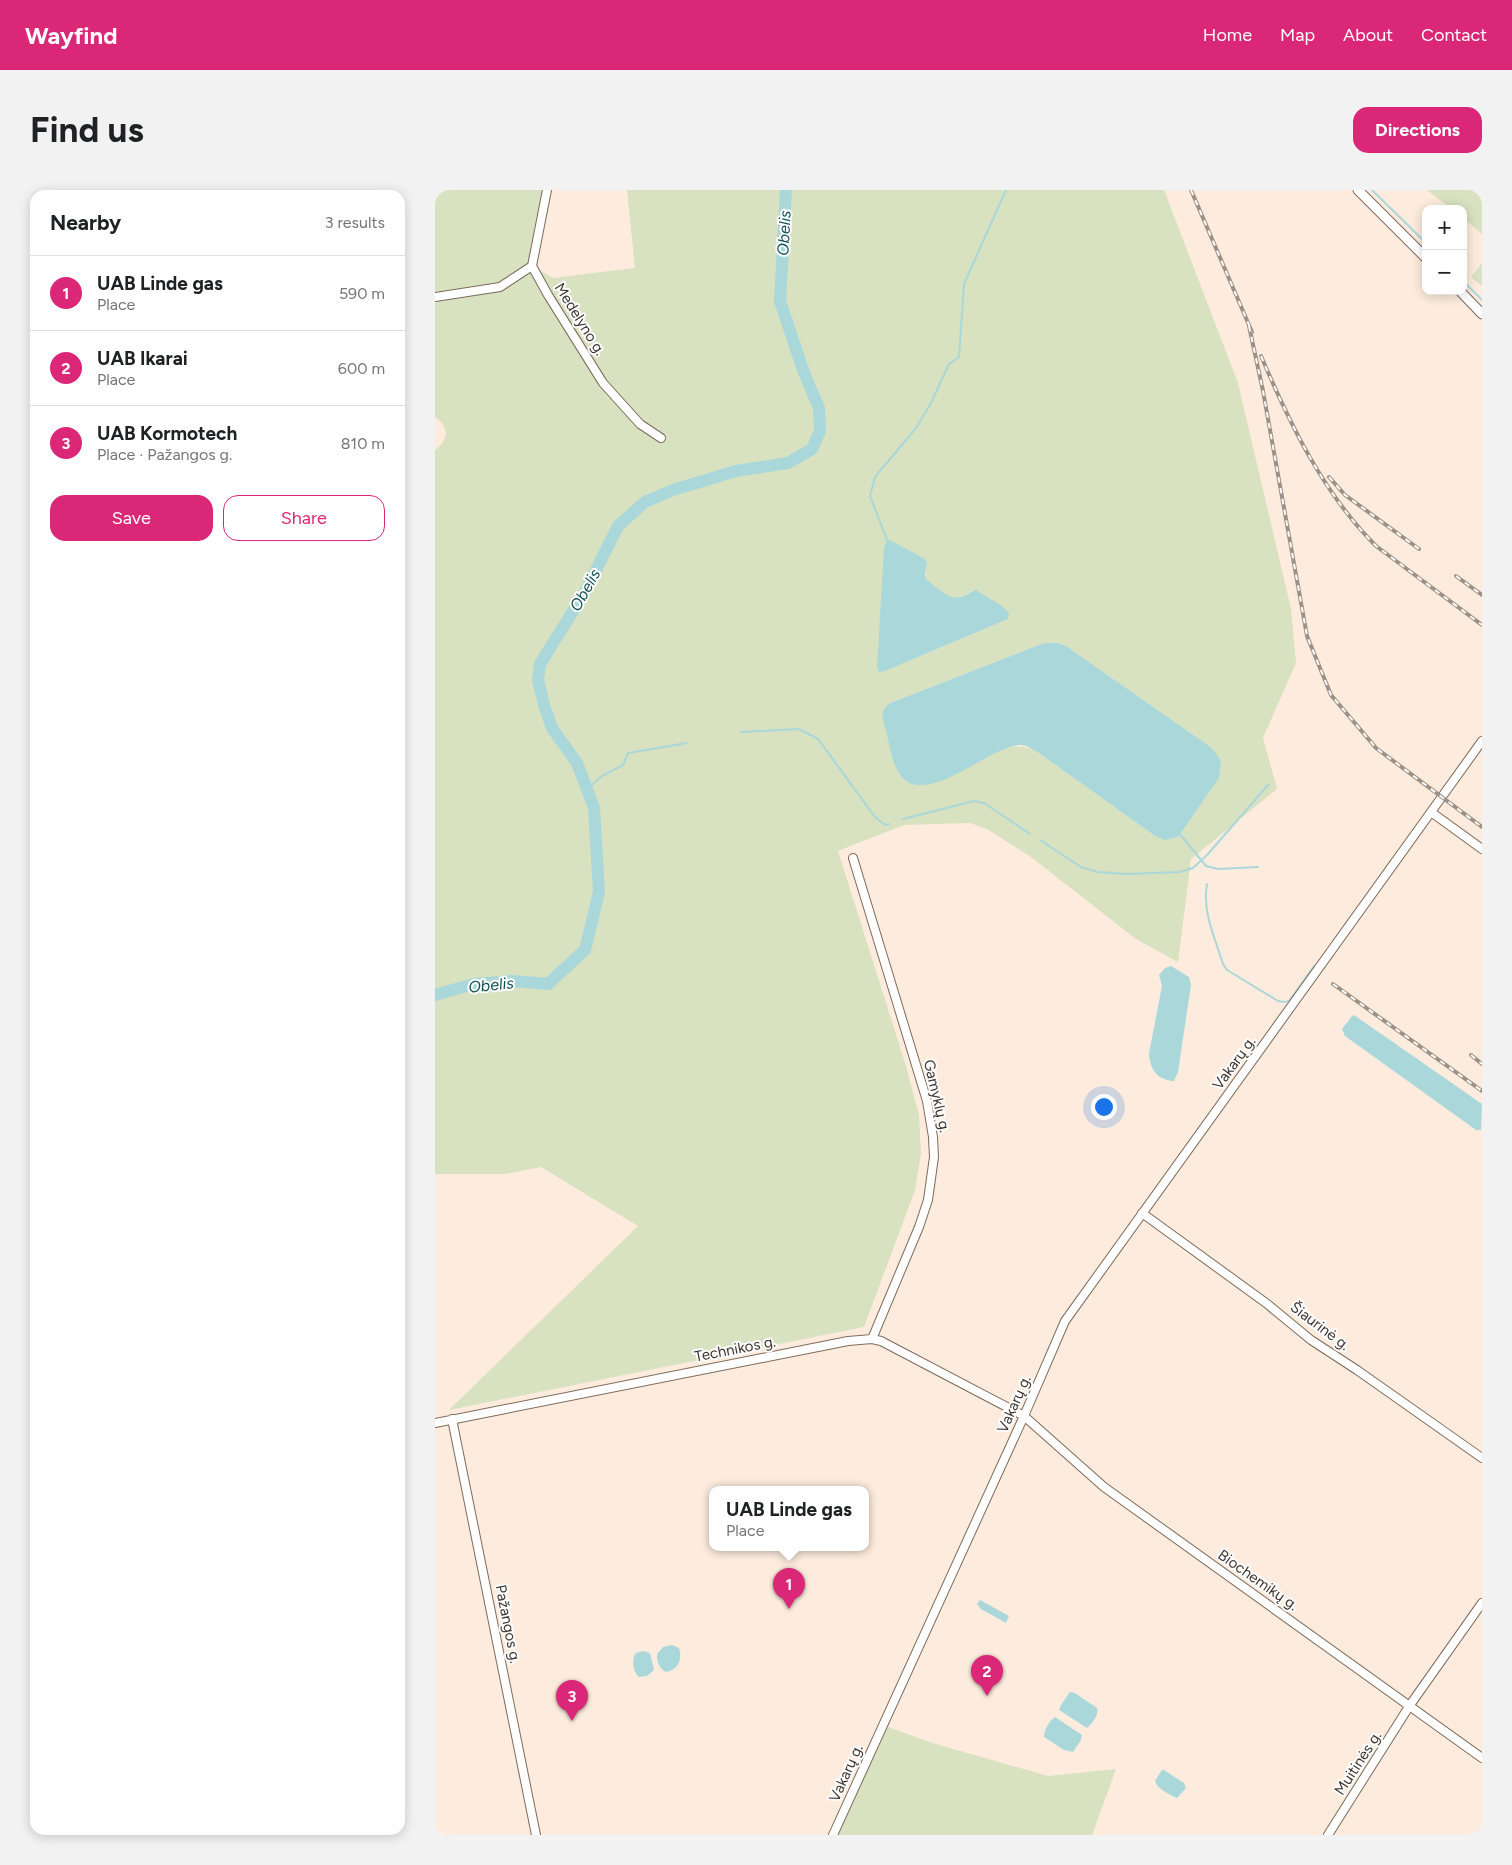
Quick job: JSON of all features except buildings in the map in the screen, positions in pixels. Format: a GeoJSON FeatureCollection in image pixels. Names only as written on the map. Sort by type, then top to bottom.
{"type":"FeatureCollection","features":[{"type":"Feature","properties":{"kind":"street"},"geometry":{"type":"LineString","coordinates":[[435,297],[501,287],[533,266],[547,190]]}},
{"type":"Feature","properties":{"kind":"street"},"geometry":{"type":"LineString","coordinates":[[1358,190],[1422,254]]}},
{"type":"Feature","properties":{"kind":"street","name":"Medelyno g."},"geometry":{"type":"LineString","coordinates":[[533,266],[548,295],[603,383],[640,424],[661,438]]}},
{"type":"Feature","properties":{"kind":"street"},"geometry":{"type":"LineString","coordinates":[[1463,295],[1482,314]]}},
{"type":"Feature","properties":{"kind":"street","name":"Vakarų g."},"geometry":{"type":"LineString","coordinates":[[833,1835],[1024,1416],[1065,1321],[1482,741]]}},
{"type":"Feature","properties":{"kind":"street"},"geometry":{"type":"LineString","coordinates":[[1431,812],[1482,849]]}},
{"type":"Feature","properties":{"kind":"street","name":"Gamyklų g."},"geometry":{"type":"LineString","coordinates":[[853,858],[927,1101],[933,1137],[933,1173],[924,1212],[872,1339]]}},
{"type":"Feature","properties":{"kind":"street","name":"Šiaurinė g."},"geometry":{"type":"LineString","coordinates":[[1142,1213],[1266,1303],[1311,1340],[1482,1458]]}},
{"type":"Feature","properties":{"kind":"street","name":"Technikos g."},"geometry":{"type":"LineString","coordinates":[[435,1423],[848,1341],[872,1339],[881,1341],[1024,1416]]}},
{"type":"Feature","properties":{"kind":"street","name":"Biochemikų g."},"geometry":{"type":"LineString","coordinates":[[1024,1416],[1104,1487],[1482,1758]]}},
{"type":"Feature","properties":{"kind":"street","name":"Pažangos g."},"geometry":{"type":"LineString","coordinates":[[452,1419],[536,1835]]}},
{"type":"Feature","properties":{"kind":"street","name":"Muitinės g."},"geometry":{"type":"LineString","coordinates":[[1328,1835],[1410,1705],[1482,1603]]}},
{"type":"Feature","properties":{"kind":"green space"},"geometry":{"type":"Polygon","coordinates":[[[435,190],[547,190],[532,266],[553,278],[635,268],[627,190],[1164,190],[1238,383],[1291,609],[1296,663],[1263,738],[1277,789],[1191,859],[1178,962],[1136,939],[1031,857],[987,829],[970,823],[904,825],[838,851],[906,1066],[919,1115],[921,1153],[915,1190],[864,1327],[449,1410],[638,1226],[541,1167],[505,1174],[435,1174],[435,450],[443,442],[446,433],[443,425],[435,417],[435,190]],[[890,540],[878,648],[879,671],[885,671],[1008,619],[972,591],[956,598],[942,592],[926,579],[925,559],[890,540]],[[1044,643],[890,703],[985,759],[1004,749],[1015,746],[1036,751],[1155,836],[1212,748],[1066,646],[1057,643],[1044,643]]]}},
{"type":"Feature","properties":{"kind":"green space"},"geometry":{"type":"Polygon","coordinates":[[[1427,190],[1482,190],[1482,234],[1467,221],[1467,205],[1447,205],[1427,190]]]}},
{"type":"Feature","properties":{"kind":"green space"},"geometry":{"type":"Polygon","coordinates":[[[1482,263],[1482,286],[1471,277],[1482,263]]]}},
{"type":"Feature","properties":{"kind":"green space"},"geometry":{"type":"Polygon","coordinates":[[[883,1725],[929,1742],[1048,1776],[1116,1769],[1092,1835],[833,1835],[883,1725]]]}},
{"type":"Feature","properties":{"kind":"water"},"geometry":{"type":"Polygon","coordinates":[[[887,540],[925,559],[927,564],[926,579],[942,592],[956,597],[976,590],[1002,606],[1009,613],[1008,619],[879,672],[877,667],[884,548],[887,540]]]}},
{"type":"Feature","properties":{"kind":"water"},"geometry":{"type":"Polygon","coordinates":[[[1044,643],[1057,643],[1066,646],[1212,748],[1221,761],[1219,778],[1178,837],[1165,840],[1155,836],[1036,751],[1023,745],[993,754],[943,780],[927,785],[913,784],[902,777],[892,756],[882,717],[886,706],[1044,643]]]}},
{"type":"Feature","properties":{"kind":"water"},"geometry":{"type":"Polygon","coordinates":[[[1171,966],[1189,977],[1191,985],[1178,1072],[1174,1081],[1163,1079],[1155,1073],[1149,1053],[1162,986],[1159,975],[1165,968],[1171,966]]]}},
{"type":"Feature","properties":{"kind":"water"},"geometry":{"type":"Polygon","coordinates":[[[1354,1015],[1482,1104],[1481,1130],[1476,1130],[1345,1036],[1342,1029],[1354,1015]]]}},
{"type":"Feature","properties":{"kind":"water"},"geometry":{"type":"Polygon","coordinates":[[[980,1600],[1009,1616],[1006,1623],[981,1609],[977,1604],[980,1600]]]}},
{"type":"Feature","properties":{"kind":"water"},"geometry":{"type":"Polygon","coordinates":[[[672,1645],[679,1648],[680,1660],[674,1669],[666,1672],[659,1665],[657,1654],[663,1647],[672,1645]]]}},
{"type":"Feature","properties":{"kind":"water"},"geometry":{"type":"Polygon","coordinates":[[[643,1651],[650,1653],[654,1670],[647,1676],[639,1677],[634,1669],[633,1662],[636,1653],[643,1651]]]}},
{"type":"Feature","properties":{"kind":"water"},"geometry":{"type":"Polygon","coordinates":[[[1070,1692],[1075,1693],[1097,1708],[1095,1719],[1087,1728],[1059,1710],[1070,1692]]]}},
{"type":"Feature","properties":{"kind":"water"},"geometry":{"type":"Polygon","coordinates":[[[1055,1717],[1082,1735],[1073,1752],[1064,1750],[1044,1737],[1047,1726],[1055,1717]]]}},
{"type":"Feature","properties":{"kind":"water"},"geometry":{"type":"Polygon","coordinates":[[[1162,1770],[1184,1783],[1186,1788],[1177,1798],[1156,1784],[1155,1781],[1162,1770]]]}},
{"type":"Feature","properties":{"kind":"waterway","name":"Obelis"},"geometry":{"type":"LineString","coordinates":[[435,995],[474,984],[513,981],[548,984],[585,950],[599,892],[594,808],[577,763],[552,728],[538,680],[540,664],[585,592],[618,526],[645,502],[673,490],[736,471],[788,463],[812,449],[820,431],[819,408],[804,373],[780,301],[786,190]]}},
{"type":"Feature","properties":{"kind":"waterway"},"geometry":{"type":"LineString","coordinates":[[887,540],[870,496],[875,477],[916,428],[931,403],[949,364],[959,357],[964,284],[1006,190]]}},
{"type":"Feature","properties":{"kind":"waterway"},"geometry":{"type":"LineString","coordinates":[[1372,190],[1422,239]]}},
{"type":"Feature","properties":{"kind":"waterway"},"geometry":{"type":"LineString","coordinates":[[1467,285],[1482,300]]}},
{"type":"Feature","properties":{"kind":"waterway"},"geometry":{"type":"LineString","coordinates":[[741,732],[799,729],[818,739],[875,817],[885,825],[889,824]]}},
{"type":"Feature","properties":{"kind":"waterway"},"geometry":{"type":"LineString","coordinates":[[587,789],[602,776],[623,765],[628,753],[687,743]]}},
{"type":"Feature","properties":{"kind":"waterway"},"geometry":{"type":"LineString","coordinates":[[1040,840],[1081,867],[1098,872],[1126,874],[1180,872],[1193,868],[1207,855],[1269,784]]}},
{"type":"Feature","properties":{"kind":"waterway"},"geometry":{"type":"LineString","coordinates":[[903,819],[974,801],[984,803],[1030,834]]}},
{"type":"Feature","properties":{"kind":"waterway"},"geometry":{"type":"LineString","coordinates":[[1180,834],[1206,866],[1218,869],[1258,867]]}},
{"type":"Feature","properties":{"kind":"waterway"},"geometry":{"type":"LineString","coordinates":[[1207,884],[1206,905],[1208,915],[1223,964],[1227,970],[1278,1001],[1284,1002],[1289,1001],[1314,966]]}},
{"type":"Feature","properties":{"kind":"railway"},"geometry":{"type":"LineString","coordinates":[[1191,190],[1252,332]]}},
{"type":"Feature","properties":{"kind":"railway"},"geometry":{"type":"LineString","coordinates":[[1249,326],[1263,391],[1307,636],[1331,695],[1376,748],[1482,827]]}},
{"type":"Feature","properties":{"kind":"railway"},"geometry":{"type":"LineString","coordinates":[[1261,356],[1309,457],[1340,504],[1357,525],[1376,546],[1482,625]]}},
{"type":"Feature","properties":{"kind":"railway"},"geometry":{"type":"LineString","coordinates":[[1329,477],[1345,495],[1419,549]]}},
{"type":"Feature","properties":{"kind":"railway"},"geometry":{"type":"LineString","coordinates":[[1456,576],[1482,595]]}},
{"type":"Feature","properties":{"kind":"railway"},"geometry":{"type":"LineString","coordinates":[[1333,984],[1482,1091]]}},
{"type":"Feature","properties":{"kind":"railway"},"geometry":{"type":"LineString","coordinates":[[1471,1055],[1482,1064]]}},
{"type":"Feature","properties":{"kind":"place","name":"UAB Linde gas"},"geometry":{"type":"Point","coordinates":[789,1609]}},
{"type":"Feature","properties":{"kind":"place","name":"UAB Ikarai"},"geometry":{"type":"Point","coordinates":[987,1696]}},
{"type":"Feature","properties":{"kind":"place","name":"UAB Kormotech"},"geometry":{"type":"Point","coordinates":[572,1721]}}]}
